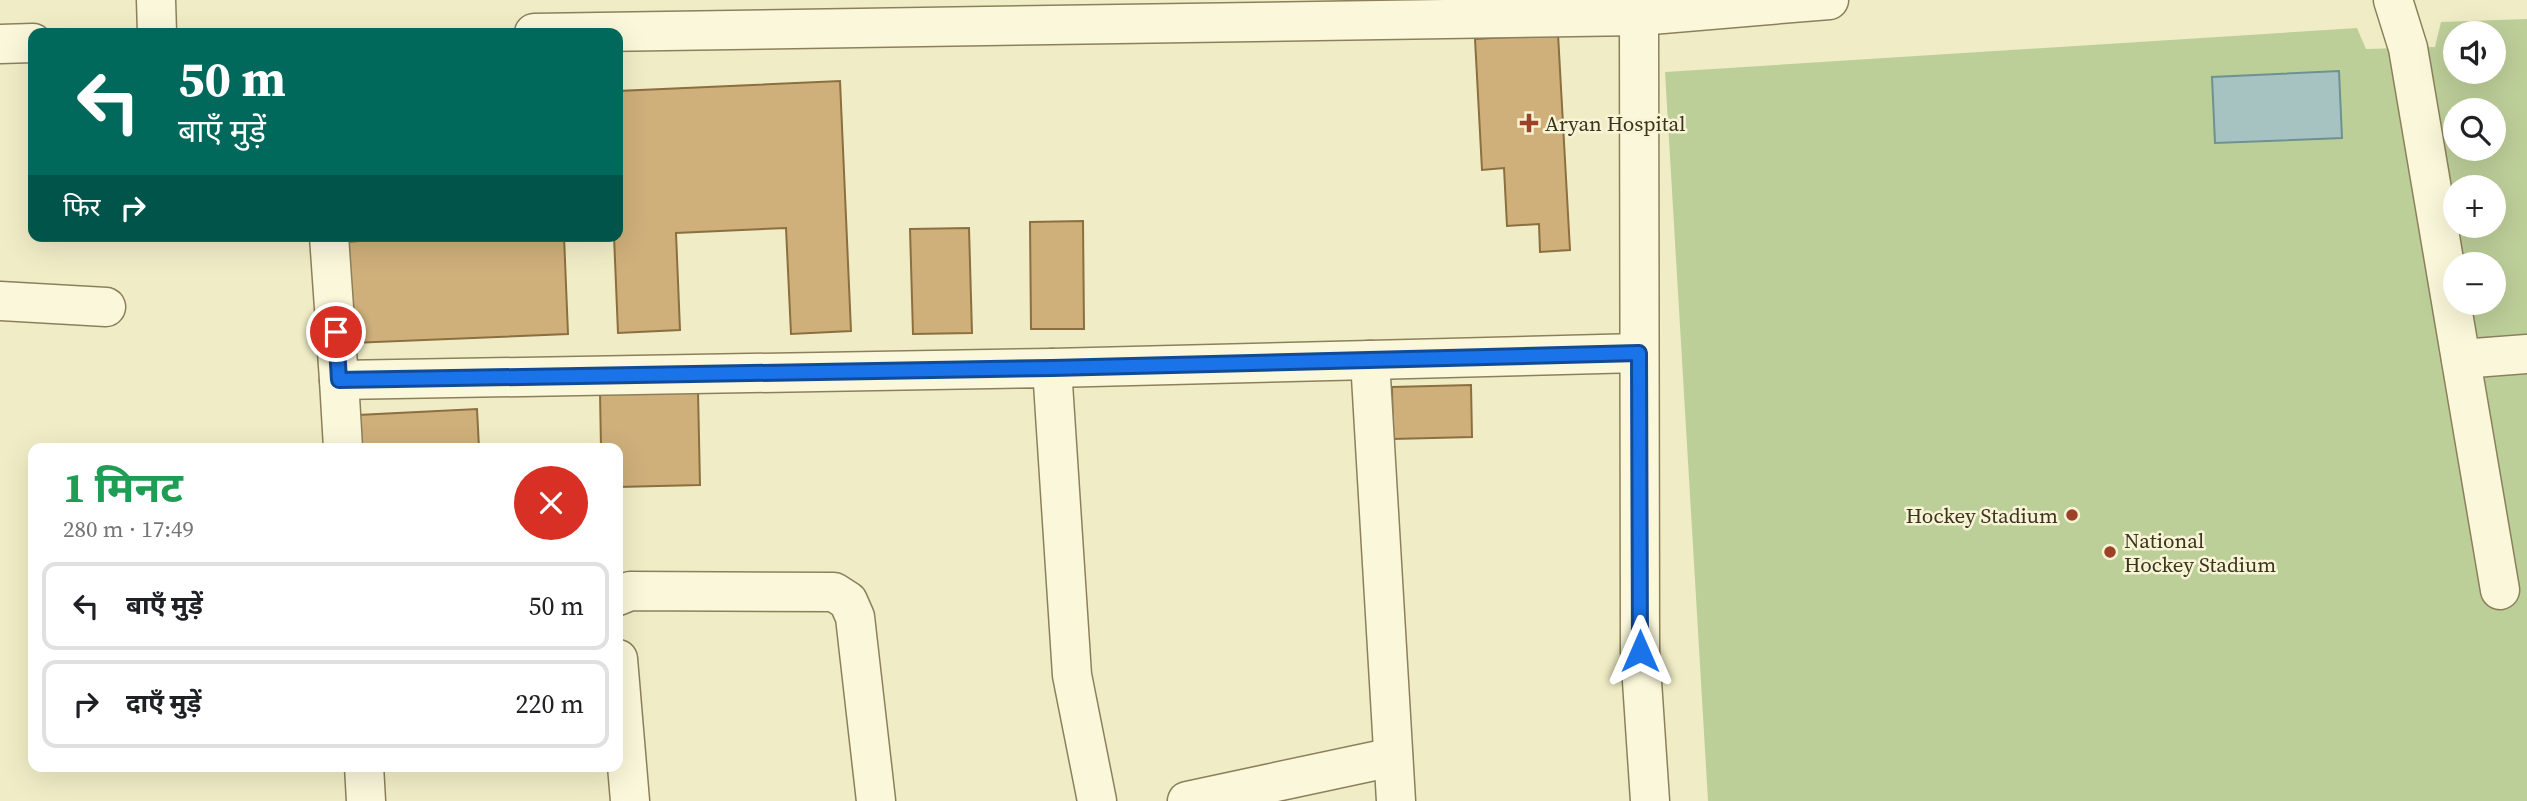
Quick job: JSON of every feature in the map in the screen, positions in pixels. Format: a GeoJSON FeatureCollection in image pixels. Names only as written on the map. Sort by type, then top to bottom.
{"type":"FeatureCollection","features":[{"type":"Feature","properties":{"kind":"street"},"geometry":{"type":"LineString","coordinates":[[156,0],[157,28]]}},
{"type":"Feature","properties":{"kind":"street"},"geometry":{"type":"LineString","coordinates":[[623,30],[1057,13],[1639,16],[1829,0]]}},
{"type":"Feature","properties":{"kind":"street"},"geometry":{"type":"LineString","coordinates":[[2393,0],[2408,48],[2500,590]]}},
{"type":"Feature","properties":{"kind":"street"},"geometry":{"type":"LineString","coordinates":[[1639,16],[1640,651],[1650,801]]}},
{"type":"Feature","properties":{"kind":"street"},"geometry":{"type":"LineString","coordinates":[[0,44],[28,43]]}},
{"type":"Feature","properties":{"kind":"street"},"geometry":{"type":"LineString","coordinates":[[329,242],[343,443]]}},
{"type":"Feature","properties":{"kind":"street"},"geometry":{"type":"LineString","coordinates":[[0,301],[106,307]]}},
{"type":"Feature","properties":{"kind":"street"},"geometry":{"type":"LineString","coordinates":[[339,380],[1052,368],[1639,353]]}},
{"type":"Feature","properties":{"kind":"street"},"geometry":{"type":"LineString","coordinates":[[2461,359],[2527,354]]}},
{"type":"Feature","properties":{"kind":"street"},"geometry":{"type":"LineString","coordinates":[[1370,360],[1396,801]]}},
{"type":"Feature","properties":{"kind":"street"},"geometry":{"type":"LineString","coordinates":[[1052,368],[1072,675],[1097,801]]}},
{"type":"Feature","properties":{"kind":"street"},"geometry":{"type":"LineString","coordinates":[[623,594],[630,590],[834,593],[848,601],[855,617],[876,801]]}},
{"type":"Feature","properties":{"kind":"street"},"geometry":{"type":"LineString","coordinates":[[623,718],[630,801]]}},
{"type":"Feature","properties":{"kind":"street"},"geometry":{"type":"LineString","coordinates":[[1186,801],[1393,757]]}},
{"type":"Feature","properties":{"kind":"street"},"geometry":{"type":"LineString","coordinates":[[364,772],[366,801]]}},
{"type":"Feature","properties":{"kind":"green space","name":"National Hockey Stadium"},"geometry":{"type":"Polygon","coordinates":[[[2527,19],[2527,801],[1708,801],[1665,72],[2357,28],[2366,49],[2435,47],[2443,22],[2443,84],[2506,84],[2506,21],[2470,21],[2527,19]]]}},
{"type":"Feature","properties":{"kind":"water"},"geometry":{"type":"Polygon","coordinates":[[[2339,71],[2342,138],[2215,143],[2212,77],[2339,71]]]}},
{"type":"Feature","properties":{"kind":"building"},"geometry":{"type":"Polygon","coordinates":[[[1558,34],[1570,250],[1540,252],[1539,224],[1507,226],[1504,168],[1482,170],[1475,39],[1558,34]]]}},
{"type":"Feature","properties":{"kind":"building"},"geometry":{"type":"Polygon","coordinates":[[[840,81],[851,331],[791,334],[786,228],[676,233],[680,330],[618,333],[614,242],[623,242],[623,91],[840,81]]]}},
{"type":"Feature","properties":{"kind":"building"},"geometry":{"type":"Polygon","coordinates":[[[1083,221],[1084,329],[1031,329],[1030,222],[1083,221]]]}},
{"type":"Feature","properties":{"kind":"building"},"geometry":{"type":"Polygon","coordinates":[[[969,228],[972,333],[913,334],[910,229],[969,228]]]}},
{"type":"Feature","properties":{"kind":"building"},"geometry":{"type":"Polygon","coordinates":[[[347,242],[564,242],[568,334],[352,343],[347,242]]]}},
{"type":"Feature","properties":{"kind":"building"},"geometry":{"type":"Polygon","coordinates":[[[1471,385],[1472,437],[1393,439],[1392,387],[1471,385]]]}},
{"type":"Feature","properties":{"kind":"building"},"geometry":{"type":"Polygon","coordinates":[[[698,391],[700,485],[623,487],[623,443],[601,443],[600,393],[698,391]]]}},
{"type":"Feature","properties":{"kind":"building"},"geometry":{"type":"Polygon","coordinates":[[[477,409],[479,443],[360,443],[358,415],[477,409]]]}},
{"type":"Feature","properties":{"kind":"place","name":"Aryan Hospital"},"geometry":{"type":"Point","coordinates":[1529,123]}},
{"type":"Feature","properties":{"kind":"place","name":"Hockey Stadium"},"geometry":{"type":"Point","coordinates":[2072,515]}},
{"type":"Feature","properties":{"kind":"place","name":"National Hockey Stadium"},"geometry":{"type":"Point","coordinates":[2110,552]}},
{"type":"Feature","properties":{"kind":"route"},"geometry":{"type":"LineString","coordinates":[[336,332],[339,380],[1052,368],[1639,353],[1640,651]]}}]}
